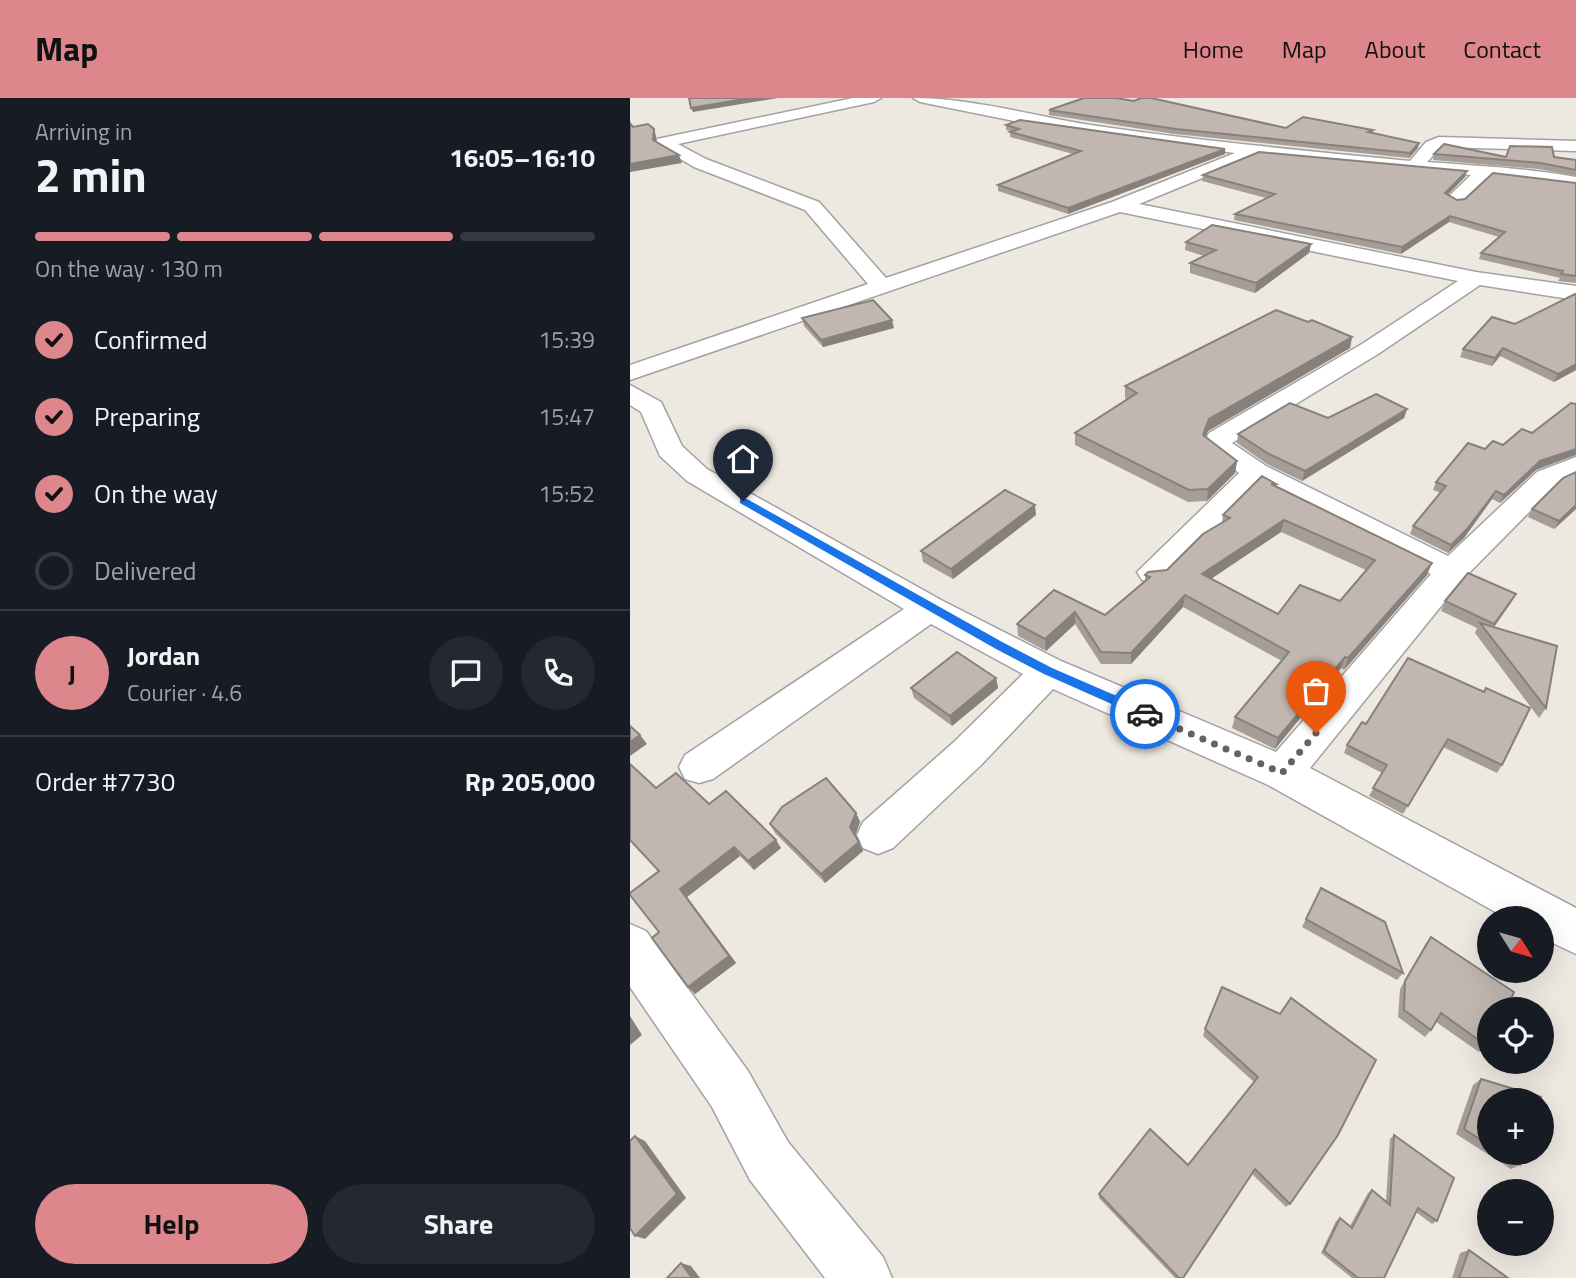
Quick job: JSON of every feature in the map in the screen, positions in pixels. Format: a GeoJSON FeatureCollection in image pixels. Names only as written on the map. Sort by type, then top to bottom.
{"type":"FeatureCollection","features":[{"type":"Feature","properties":{"kind":"street"},"geometry":{"type":"LineString","coordinates":[[874,98],[663,142],[700,163],[812,206],[882,287]]}},
{"type":"Feature","properties":{"kind":"street"},"geometry":{"type":"LineString","coordinates":[[920,98],[1002,116],[1111,132],[1415,166],[1488,169],[1576,182]]}},
{"type":"Feature","properties":{"kind":"street"},"geometry":{"type":"LineString","coordinates":[[1071,145],[1141,121]]}},
{"type":"Feature","properties":{"kind":"street"},"geometry":{"type":"LineString","coordinates":[[1415,166],[1432,145],[1439,142],[1576,146]]}},
{"type":"Feature","properties":{"kind":"street"},"geometry":{"type":"LineString","coordinates":[[630,373],[1119,206],[1256,150]]}},
{"type":"Feature","properties":{"kind":"street"},"geometry":{"type":"LineString","coordinates":[[1551,177],[1560,156]]}},
{"type":"Feature","properties":{"kind":"street"},"geometry":{"type":"LineString","coordinates":[[1455,199],[1488,169]]}},
{"type":"Feature","properties":{"kind":"street"},"geometry":{"type":"LineString","coordinates":[[1119,206],[1476,278],[1576,293]]}},
{"type":"Feature","properties":{"kind":"street"},"geometry":{"type":"LineString","coordinates":[[1452,571],[1256,472],[1223,452],[1217,445],[1219,439],[1370,349],[1476,278]]}},
{"type":"Feature","properties":{"kind":"street"},"geometry":{"type":"LineString","coordinates":[[630,393],[652,408],[670,450],[697,475],[929,608],[1048,671],[1282,773],[1576,932]]}},
{"type":"Feature","properties":{"kind":"street"},"geometry":{"type":"LineString","coordinates":[[1282,773],[1452,571],[1547,478],[1576,465]]}},
{"type":"Feature","properties":{"kind":"street"},"geometry":{"type":"LineString","coordinates":[[1153,572],[1256,472]]}},
{"type":"Feature","properties":{"kind":"street"},"geometry":{"type":"LineString","coordinates":[[699,767],[929,608]]}},
{"type":"Feature","properties":{"kind":"street"},"geometry":{"type":"LineString","coordinates":[[878,835],[968,753],[1048,671]]}},
{"type":"Feature","properties":{"kind":"street"},"geometry":{"type":"LineString","coordinates":[[630,947],[730,1089],[769,1161],[862,1278]]}},
{"type":"Feature","properties":{"kind":"building"},"geometry":{"type":"Polygon","coordinates":[[[689,98],[750,98],[691,108],[689,98]]]}},
{"type":"Feature","properties":{"kind":"building"},"geometry":{"type":"Polygon","coordinates":[[[1084,98],[1134,101],[1151,98],[1286,128],[1303,117],[1373,130],[1368,132],[1419,143],[1410,153],[1176,129],[1049,110],[1084,98]]]}},
{"type":"Feature","properties":{"kind":"building"},"geometry":{"type":"Polygon","coordinates":[[[1020,120],[1225,149],[1068,208],[998,185],[1081,151],[1010,132],[1019,129],[1006,125],[1020,120]]]}},
{"type":"Feature","properties":{"kind":"building"},"geometry":{"type":"Polygon","coordinates":[[[630,123],[633,127],[648,124],[654,129],[653,140],[679,155],[630,164],[630,123]]]}},
{"type":"Feature","properties":{"kind":"building"},"geometry":{"type":"Polygon","coordinates":[[[1444,144],[1506,157],[1510,146],[1552,147],[1554,157],[1576,160],[1576,170],[1541,163],[1434,154],[1444,144]]]}},
{"type":"Feature","properties":{"kind":"building"},"geometry":{"type":"Polygon","coordinates":[[[1259,152],[1467,171],[1445,193],[1457,200],[1465,199],[1493,173],[1576,183],[1576,276],[1481,253],[1505,232],[1450,216],[1402,247],[1235,214],[1275,194],[1203,175],[1259,152]]]}},
{"type":"Feature","properties":{"kind":"building"},"geometry":{"type":"Polygon","coordinates":[[[1212,225],[1311,244],[1256,283],[1190,263],[1216,250],[1186,242],[1212,225]]]}},
{"type":"Feature","properties":{"kind":"building"},"geometry":{"type":"Polygon","coordinates":[[[1576,294],[1576,364],[1558,374],[1503,348],[1495,358],[1463,349],[1492,317],[1515,324],[1576,294]]]}},
{"type":"Feature","properties":{"kind":"building"},"geometry":{"type":"Polygon","coordinates":[[[873,300],[892,320],[821,340],[802,318],[873,300]]]}},
{"type":"Feature","properties":{"kind":"building"},"geometry":{"type":"Polygon","coordinates":[[[1276,310],[1308,322],[1312,320],[1352,337],[1209,419],[1203,435],[1237,461],[1208,489],[1189,490],[1075,433],[1137,393],[1125,386],[1276,310]]]}},
{"type":"Feature","properties":{"kind":"building"},"geometry":{"type":"Polygon","coordinates":[[[1376,394],[1407,409],[1305,471],[1269,454],[1238,434],[1290,403],[1328,418],[1376,394]]]}},
{"type":"Feature","properties":{"kind":"building"},"geometry":{"type":"Polygon","coordinates":[[[1571,403],[1576,404],[1576,449],[1540,461],[1504,495],[1496,491],[1451,545],[1413,526],[1446,486],[1436,482],[1468,443],[1485,449],[1493,441],[1503,445],[1522,429],[1532,433],[1571,403]]]}},
{"type":"Feature","properties":{"kind":"building"},"geometry":{"type":"Polygon","coordinates":[[[1576,472],[1576,505],[1559,521],[1532,509],[1563,478],[1576,472]]]}},
{"type":"Feature","properties":{"kind":"building"},"geometry":{"type":"Polygon","coordinates":[[[1262,476],[1276,484],[1271,484],[1432,563],[1348,658],[1345,657],[1278,738],[1235,717],[1289,652],[1185,595],[1131,653],[1101,652],[1075,612],[1045,639],[1017,624],[1054,590],[1105,615],[1150,577],[1145,575],[1148,572],[1167,570],[1203,534],[1230,518],[1223,515],[1262,476]],[[1284,520],[1202,574],[1278,614],[1300,585],[1340,601],[1375,560],[1284,520]]]}},
{"type":"Feature","properties":{"kind":"building"},"geometry":{"type":"Polygon","coordinates":[[[1005,490],[1035,505],[951,569],[921,551],[1005,490]]]}},
{"type":"Feature","properties":{"kind":"building"},"geometry":{"type":"Polygon","coordinates":[[[1468,573],[1516,594],[1494,624],[1445,601],[1468,573]]]}},
{"type":"Feature","properties":{"kind":"building"},"geometry":{"type":"Polygon","coordinates":[[[1480,623],[1557,646],[1546,708],[1480,623]]]}},
{"type":"Feature","properties":{"kind":"building"},"geometry":{"type":"Polygon","coordinates":[[[957,652],[996,678],[950,716],[911,688],[957,652]]]}},
{"type":"Feature","properties":{"kind":"building"},"geometry":{"type":"Polygon","coordinates":[[[1408,658],[1484,692],[1486,688],[1530,708],[1502,765],[1448,739],[1408,806],[1373,788],[1387,765],[1347,745],[1362,722],[1366,724],[1408,658]]]}},
{"type":"Feature","properties":{"kind":"building"},"geometry":{"type":"Polygon","coordinates":[[[630,726],[640,735],[630,742],[630,726]]]}},
{"type":"Feature","properties":{"kind":"building"},"geometry":{"type":"Polygon","coordinates":[[[630,764],[656,788],[676,773],[709,804],[726,791],[776,840],[748,861],[734,847],[680,889],[729,956],[688,987],[652,938],[659,932],[630,895],[659,871],[630,840],[630,764]]]}},
{"type":"Feature","properties":{"kind":"building"},"geometry":{"type":"Polygon","coordinates":[[[826,778],[856,813],[850,827],[859,842],[821,874],[770,824],[782,807],[826,778]]]}},
{"type":"Feature","properties":{"kind":"building"},"geometry":{"type":"Polygon","coordinates":[[[1321,888],[1385,922],[1403,973],[1306,919],[1321,888]]]}},
{"type":"Feature","properties":{"kind":"building"},"geometry":{"type":"Polygon","coordinates":[[[1431,937],[1477,967],[1477,984],[1502,984],[1514,992],[1512,997],[1477,997],[1477,1039],[1441,1013],[1431,1030],[1404,1010],[1405,981],[1431,937]]]}},
{"type":"Feature","properties":{"kind":"building"},"geometry":{"type":"Polygon","coordinates":[[[1222,987],[1280,1014],[1291,998],[1376,1060],[1338,1135],[1290,1204],[1255,1169],[1183,1278],[1179,1278],[1099,1194],[1150,1129],[1188,1165],[1258,1077],[1205,1029],[1222,987]]]}},
{"type":"Feature","properties":{"kind":"building"},"geometry":{"type":"Polygon","coordinates":[[[1481,1079],[1511,1088],[1478,1088],[1481,1079]]]}},
{"type":"Feature","properties":{"kind":"building"},"geometry":{"type":"Polygon","coordinates":[[[1477,1091],[1477,1137],[1464,1129],[1477,1091]]]}},
{"type":"Feature","properties":{"kind":"building"},"geometry":{"type":"Polygon","coordinates":[[[1394,1135],[1454,1178],[1437,1221],[1418,1208],[1384,1278],[1358,1278],[1324,1251],[1340,1218],[1352,1228],[1372,1190],[1390,1205],[1394,1135]]]}},
{"type":"Feature","properties":{"kind":"building"},"geometry":{"type":"Polygon","coordinates":[[[635,1136],[677,1194],[635,1236],[630,1228],[630,1141],[635,1136]]]}},
{"type":"Feature","properties":{"kind":"building"},"geometry":{"type":"Polygon","coordinates":[[[1469,1250],[1508,1278],[1459,1278],[1469,1250]]]}},
{"type":"Feature","properties":{"kind":"building"},"geometry":{"type":"Polygon","coordinates":[[[681,1263],[692,1278],[667,1278],[681,1263]]]}},
{"type":"Feature","properties":{"kind":"way so far"},"geometry":{"type":"LineString","coordinates":[[1145,714],[1282,773],[1316,733]]}},
{"type":"Feature","properties":{"kind":"route"},"geometry":{"type":"LineString","coordinates":[[743,501],[1000,646],[1048,671],[1145,714]]}}]}
